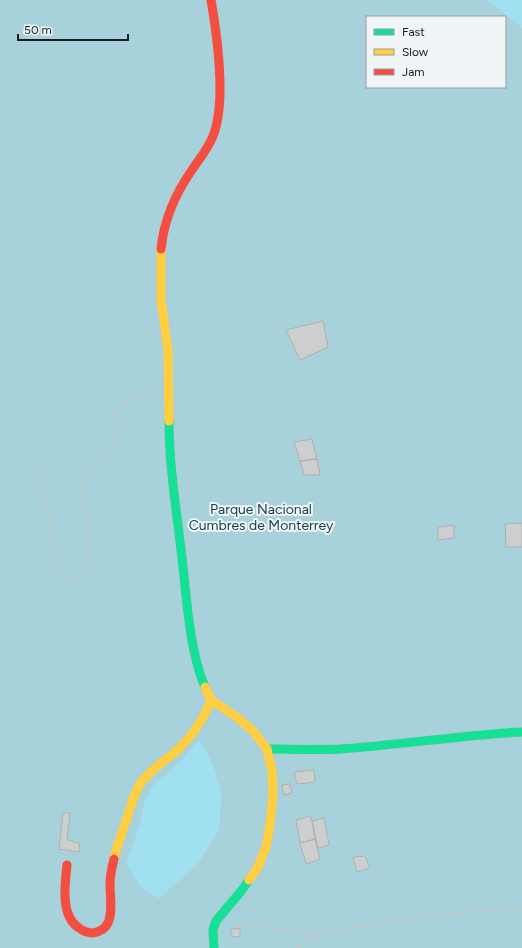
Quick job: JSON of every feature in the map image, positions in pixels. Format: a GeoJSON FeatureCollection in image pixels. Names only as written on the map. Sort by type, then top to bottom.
{"type":"FeatureCollection","features":[{"type":"Feature","properties":{"kind":"street"},"geometry":{"type":"LineString","coordinates":[[211,0],[217,36],[220,69],[218,120],[213,137],[205,152],[182,185],[172,205],[165,226],[161,248],[161,300],[168,350],[168,419],[170,451],[190,626],[196,660],[204,685],[211,700],[238,718],[253,731],[268,749],[272,770],[273,795],[266,847],[258,867],[242,890],[216,921],[213,930],[214,948]]}},
{"type":"Feature","properties":{"kind":"street"},"geometry":{"type":"LineString","coordinates":[[67,865],[65,899],[70,919],[75,926],[88,933],[96,932],[104,928],[109,921],[110,878],[113,861],[137,788],[145,777],[190,736],[202,721],[211,700]]}},
{"type":"Feature","properties":{"kind":"street"},"geometry":{"type":"LineString","coordinates":[[268,749],[338,749],[400,744],[486,734],[522,732]]}},
{"type":"Feature","properties":{"kind":"path"},"geometry":{"type":"LineString","coordinates":[[35,472],[51,519],[53,553],[56,564],[61,573],[67,579],[72,581],[82,578],[86,570],[87,561],[87,525],[86,512],[81,494],[81,485],[84,478],[107,459],[112,451],[119,408],[123,403],[128,399],[140,395],[150,400],[153,404]]}},
{"type":"Feature","properties":{"kind":"path"},"geometry":{"type":"LineString","coordinates":[[297,948],[317,936],[343,929],[397,920],[467,912],[522,908]]}},
{"type":"Feature","properties":{"kind":"path"},"geometry":{"type":"LineString","coordinates":[[243,925],[317,936]]}},
{"type":"Feature","properties":{"kind":"green space","name":"Parque Nacional Cumbres de Monterrey"},"geometry":{"type":"Polygon","coordinates":[[[0,0],[522,0],[522,948],[0,948],[0,0]]]}},
{"type":"Feature","properties":{"kind":"shaded area"},"geometry":{"type":"Polygon","coordinates":[[[487,0],[522,0],[522,28],[487,0]]]}},
{"type":"Feature","properties":{"kind":"shaded area"},"geometry":{"type":"Polygon","coordinates":[[[199,740],[212,762],[221,793],[220,828],[199,862],[159,898],[142,889],[126,863],[140,824],[144,804],[151,788],[179,763],[199,740]]]}},
{"type":"Feature","properties":{"kind":"building"},"geometry":{"type":"Polygon","coordinates":[[[323,321],[328,347],[300,360],[286,330],[323,321]]]}},
{"type":"Feature","properties":{"kind":"building"},"geometry":{"type":"Polygon","coordinates":[[[312,439],[317,459],[300,461],[294,442],[312,439]]]}},
{"type":"Feature","properties":{"kind":"building"},"geometry":{"type":"Polygon","coordinates":[[[317,459],[320,475],[304,475],[300,461],[317,459]]]}},
{"type":"Feature","properties":{"kind":"building"},"geometry":{"type":"Polygon","coordinates":[[[522,523],[522,547],[506,547],[505,524],[522,523]]]}},
{"type":"Feature","properties":{"kind":"building"},"geometry":{"type":"Polygon","coordinates":[[[454,525],[454,538],[438,540],[438,527],[454,525]]]}},
{"type":"Feature","properties":{"kind":"building"},"geometry":{"type":"Polygon","coordinates":[[[314,770],[315,782],[297,784],[294,772],[314,770]]]}},
{"type":"Feature","properties":{"kind":"building"},"geometry":{"type":"Polygon","coordinates":[[[290,784],[292,793],[284,795],[282,785],[290,784]]]}},
{"type":"Feature","properties":{"kind":"building"},"geometry":{"type":"Polygon","coordinates":[[[63,813],[70,813],[67,840],[79,843],[80,852],[59,849],[63,813]]]}},
{"type":"Feature","properties":{"kind":"building"},"geometry":{"type":"Polygon","coordinates":[[[310,816],[315,839],[300,843],[296,820],[310,816]]]}},
{"type":"Feature","properties":{"kind":"building"},"geometry":{"type":"Polygon","coordinates":[[[324,818],[329,845],[318,848],[312,821],[324,818]]]}},
{"type":"Feature","properties":{"kind":"building"},"geometry":{"type":"Polygon","coordinates":[[[315,839],[320,859],[306,864],[300,843],[315,839]]]}},
{"type":"Feature","properties":{"kind":"building"},"geometry":{"type":"Polygon","coordinates":[[[365,856],[370,868],[357,872],[353,857],[365,856]]]}},
{"type":"Feature","properties":{"kind":"building"},"geometry":{"type":"Polygon","coordinates":[[[231,928],[240,929],[240,937],[231,936],[231,928]]]}},
{"type":"Feature","properties":{"kind":"traffic: fast"},"geometry":{"type":"LineString","coordinates":[[169,421],[172,473],[189,624],[195,657],[205,687]]}},
{"type":"Feature","properties":{"kind":"traffic: fast"},"geometry":{"type":"LineString","coordinates":[[267,749],[340,749],[476,735],[522,732]]}},
{"type":"Feature","properties":{"kind":"traffic: fast"},"geometry":{"type":"LineString","coordinates":[[214,948],[213,930],[216,921],[249,880]]}},
{"type":"Feature","properties":{"kind":"traffic: slow"},"geometry":{"type":"LineString","coordinates":[[161,249],[161,300],[168,350],[169,421]]}},
{"type":"Feature","properties":{"kind":"traffic: slow"},"geometry":{"type":"LineString","coordinates":[[205,687],[211,700],[238,718],[253,731],[267,749],[272,771],[273,795],[270,824],[266,847],[258,867],[249,880]]}},
{"type":"Feature","properties":{"kind":"traffic: slow"},"geometry":{"type":"LineString","coordinates":[[114,859],[118,842],[139,785],[149,773],[174,753],[186,741],[200,722],[211,700]]}},
{"type":"Feature","properties":{"kind":"traffic: jam"},"geometry":{"type":"LineString","coordinates":[[161,249],[162,238],[171,208],[180,188],[211,141],[218,118],[220,94],[219,66],[211,0]]}},
{"type":"Feature","properties":{"kind":"traffic: jam"},"geometry":{"type":"LineString","coordinates":[[67,865],[65,899],[69,916],[73,923],[81,929],[93,933],[104,929],[110,919],[110,881],[114,859]]}}]}
